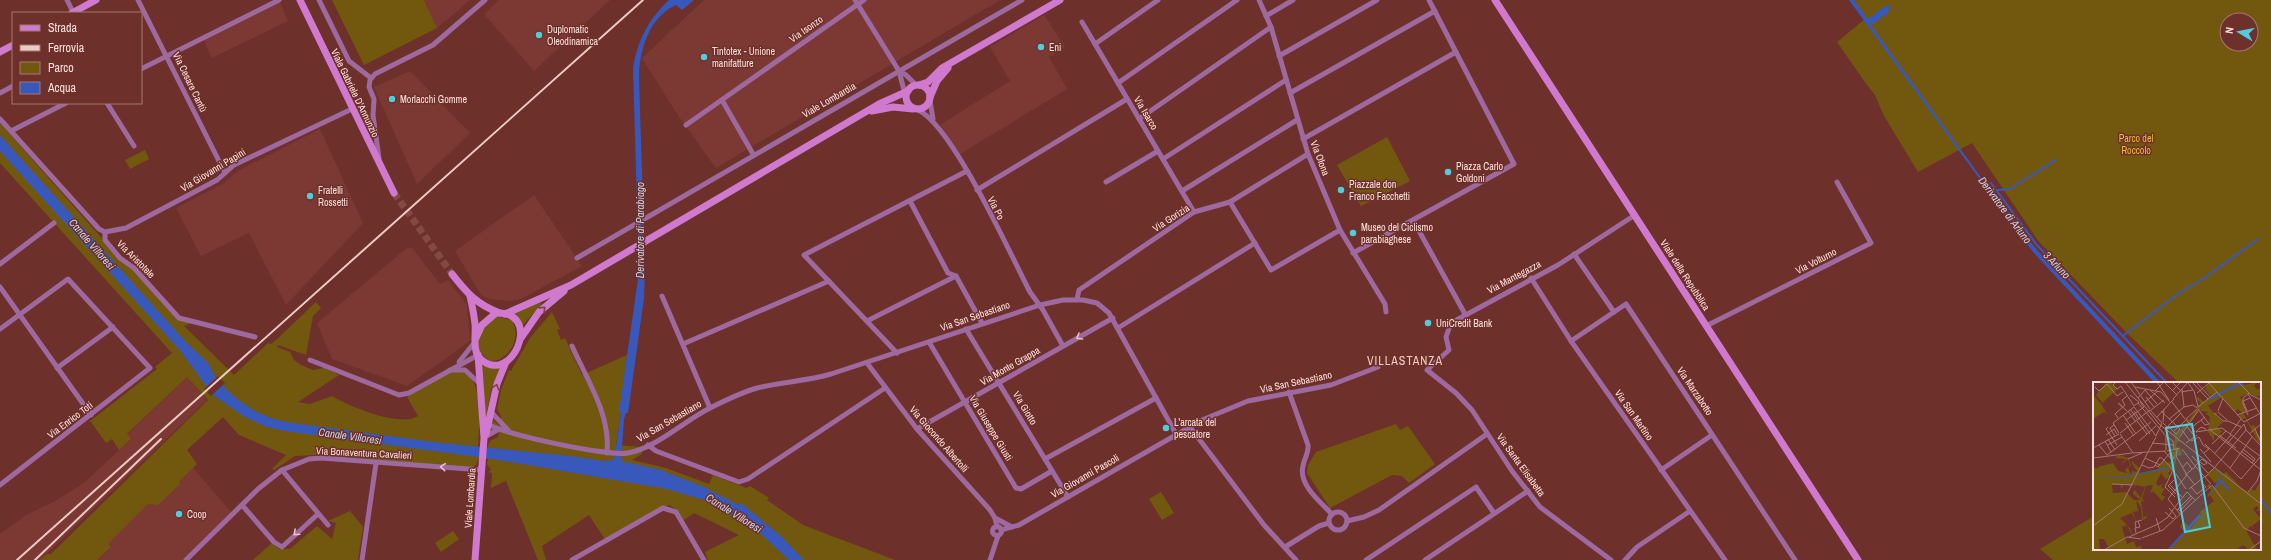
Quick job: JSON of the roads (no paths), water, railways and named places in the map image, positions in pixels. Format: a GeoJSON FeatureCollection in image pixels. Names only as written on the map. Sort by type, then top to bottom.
{"type":"FeatureCollection","features":[{"type":"Feature","properties":{"kind":"main road"},"geometry":{"type":"LineString","coordinates":[[74,12],[96,0]]}},
{"type":"Feature","properties":{"kind":"main road","name":"Viale Gabriele D'Annunzio"},"geometry":{"type":"LineString","coordinates":[[300,0],[394,194]]}},
{"type":"Feature","properties":{"kind":"main road","name":"Viale Lombardia"},"geometry":{"type":"LineString","coordinates":[[475,560],[484,441],[478,355],[475,340],[485,321],[492,315],[503,313],[571,285],[863,115],[879,104],[906,94],[918,85],[928,82],[942,68],[1060,0]]}},
{"type":"Feature","properties":{"kind":"main road","name":"Viale Lombardia"},"geometry":{"type":"LineString","coordinates":[[1036,15],[1066,0]]}},
{"type":"Feature","properties":{"kind":"main road","name":"Viale della Repubblica"},"geometry":{"type":"LineString","coordinates":[[1495,0],[1858,560]]}},
{"type":"Feature","properties":{"kind":"main road"},"geometry":{"type":"LineString","coordinates":[[0,52],[12,45]]}},
{"type":"Feature","properties":{"kind":"main road","name":"Viale Lombardia"},"geometry":{"type":"LineString","coordinates":[[863,115],[893,107],[916,109],[925,107],[940,76],[956,61]]}},
{"type":"Feature","properties":{"kind":"main road"},"geometry":{"type":"LineString","coordinates":[[918,85],[926,88],[930,99]]}},
{"type":"Feature","properties":{"kind":"main road"},"geometry":{"type":"LineString","coordinates":[[906,94],[908,105],[916,109]]}},
{"type":"Feature","properties":{"kind":"main road"},"geometry":{"type":"LineString","coordinates":[[452,274],[470,296],[483,306],[513,317],[519,324],[520,340]]}},
{"type":"Feature","properties":{"kind":"main road","name":"Viale Lombardia"},"geometry":{"type":"LineString","coordinates":[[484,441],[496,384],[506,362],[515,352],[520,340],[539,312],[571,285]]}},
{"type":"Feature","properties":{"kind":"main road"},"geometry":{"type":"LineString","coordinates":[[470,296],[475,323],[475,340]]}},
{"type":"Feature","properties":{"kind":"main road"},"geometry":{"type":"LineString","coordinates":[[478,355],[489,364],[497,365],[506,362]]}},
{"type":"Feature","properties":{"kind":"street"},"geometry":{"type":"LineString","coordinates":[[67,0],[72,12]]}},
{"type":"Feature","properties":{"kind":"street","name":"Via Cesare Cantù"},"geometry":{"type":"LineString","coordinates":[[138,0],[225,173]]}},
{"type":"Feature","properties":{"kind":"street"},"geometry":{"type":"LineString","coordinates":[[142,68],[279,0]]}},
{"type":"Feature","properties":{"kind":"street"},"geometry":{"type":"LineString","coordinates":[[319,0],[349,61],[371,78]]}},
{"type":"Feature","properties":{"kind":"street"},"geometry":{"type":"LineString","coordinates":[[379,164],[374,100],[369,87],[371,78],[433,44],[485,0]]}},
{"type":"Feature","properties":{"kind":"street","name":"Via Isonzo"},"geometry":{"type":"LineString","coordinates":[[686,125],[856,2],[864,0]]}},
{"type":"Feature","properties":{"kind":"street","name":"Viale Lombardia"},"geometry":{"type":"LineString","coordinates":[[577,258],[753,154],[1022,0]]}},
{"type":"Feature","properties":{"kind":"street"},"geometry":{"type":"LineString","coordinates":[[1095,44],[1158,0]]}},
{"type":"Feature","properties":{"kind":"street"},"geometry":{"type":"LineString","coordinates":[[1118,83],[1237,0]]}},
{"type":"Feature","properties":{"kind":"street","name":"Via Olona"},"geometry":{"type":"LineString","coordinates":[[1259,0],[1271,27],[1308,154],[1340,230],[1386,304],[1386,312]]}},
{"type":"Feature","properties":{"kind":"street"},"geometry":{"type":"LineString","coordinates":[[1266,16],[1293,0]]}},
{"type":"Feature","properties":{"kind":"street"},"geometry":{"type":"LineString","coordinates":[[1279,56],[1377,0]]}},
{"type":"Feature","properties":{"kind":"street"},"geometry":{"type":"LineString","coordinates":[[1353,253],[1514,164],[1429,0]]}},
{"type":"Feature","properties":{"kind":"street"},"geometry":{"type":"LineString","coordinates":[[856,2],[900,71],[906,94]]}},
{"type":"Feature","properties":{"kind":"street"},"geometry":{"type":"LineString","coordinates":[[1290,94],[1435,11]]}},
{"type":"Feature","properties":{"kind":"street","name":"Via Isarco"},"geometry":{"type":"LineString","coordinates":[[1082,22],[1194,212]]}},
{"type":"Feature","properties":{"kind":"street"},"geometry":{"type":"LineString","coordinates":[[1139,118],[1271,27]]}},
{"type":"Feature","properties":{"kind":"street"},"geometry":{"type":"LineString","coordinates":[[1303,139],[1456,52]]}},
{"type":"Feature","properties":{"kind":"street"},"geometry":{"type":"LineString","coordinates":[[900,71],[918,85]]}},
{"type":"Feature","properties":{"kind":"street"},"geometry":{"type":"LineString","coordinates":[[1163,159],[1286,80]]}},
{"type":"Feature","properties":{"kind":"street"},"geometry":{"type":"LineString","coordinates":[[0,93],[12,87]]}},
{"type":"Feature","properties":{"kind":"street","name":"Via Po"},"geometry":{"type":"LineString","coordinates":[[930,99],[931,114],[934,122],[967,171],[1030,292],[1040,305],[1063,346]]}},
{"type":"Feature","properties":{"kind":"street"},"geometry":{"type":"LineString","coordinates":[[977,190],[1127,99]]}},
{"type":"Feature","properties":{"kind":"street"},"geometry":{"type":"LineString","coordinates":[[722,100],[753,154]]}},
{"type":"Feature","properties":{"kind":"street"},"geometry":{"type":"LineString","coordinates":[[10,131],[64,104]]}},
{"type":"Feature","properties":{"kind":"street"},"geometry":{"type":"LineString","coordinates":[[108,104],[134,146]]}},
{"type":"Feature","properties":{"kind":"street","name":"Via Giovanni Papini"},"geometry":{"type":"LineString","coordinates":[[105,232],[126,228],[217,180],[234,165],[352,109]]}},
{"type":"Feature","properties":{"kind":"street","name":"Via Po"},"geometry":{"type":"LineString","coordinates":[[916,109],[934,122]]}},
{"type":"Feature","properties":{"kind":"street","name":"Via Aristotele"},"geometry":{"type":"LineString","coordinates":[[0,119],[99,229],[105,232],[105,240],[120,258],[134,268],[179,318],[190,322],[255,337]]}},
{"type":"Feature","properties":{"kind":"street"},"geometry":{"type":"LineString","coordinates":[[1182,191],[1297,120]]}},
{"type":"Feature","properties":{"kind":"street"},"geometry":{"type":"LineString","coordinates":[[1106,182],[1158,151]]}},
{"type":"Feature","properties":{"kind":"street","name":"Via Gorizia"},"geometry":{"type":"LineString","coordinates":[[1077,300],[1079,290],[1194,212],[1230,202],[1308,154]]}},
{"type":"Feature","properties":{"kind":"street"},"geometry":{"type":"LineString","coordinates":[[897,353],[804,255],[967,171]]}},
{"type":"Feature","properties":{"kind":"street","name":"Via Volturno"},"geometry":{"type":"LineString","coordinates":[[1706,326],[1871,243],[1837,182]]}},
{"type":"Feature","properties":{"kind":"street"},"geometry":{"type":"LineString","coordinates":[[910,201],[948,273],[956,276],[982,323]]}},
{"type":"Feature","properties":{"kind":"street"},"geometry":{"type":"LineString","coordinates":[[1230,202],[1272,270],[1340,230]]}},
{"type":"Feature","properties":{"kind":"street","name":"Via Mantegazza"},"geometry":{"type":"LineString","coordinates":[[1427,370],[1449,350],[1446,337],[1451,323],[1574,254],[1634,215]]}},
{"type":"Feature","properties":{"kind":"street"},"geometry":{"type":"LineString","coordinates":[[1413,220],[1465,314]]}},
{"type":"Feature","properties":{"kind":"street"},"geometry":{"type":"LineString","coordinates":[[0,264],[54,223]]}},
{"type":"Feature","properties":{"kind":"street"},"geometry":{"type":"LineString","coordinates":[[1118,328],[1255,243]]}},
{"type":"Feature","properties":{"kind":"street"},"geometry":{"type":"LineString","coordinates":[[1571,342],[1614,312],[1574,254]]}},
{"type":"Feature","properties":{"kind":"street"},"geometry":{"type":"LineString","coordinates":[[867,321],[956,276]]}},
{"type":"Feature","properties":{"kind":"street","name":"Via San Martino"},"geometry":{"type":"LineString","coordinates":[[1531,278],[1571,342],[1725,560]]}},
{"type":"Feature","properties":{"kind":"street"},"geometry":{"type":"LineString","coordinates":[[0,329],[68,279],[113,327],[57,368]]}},
{"type":"Feature","properties":{"kind":"street"},"geometry":{"type":"LineString","coordinates":[[683,344],[829,281]]}},
{"type":"Feature","properties":{"kind":"street"},"geometry":{"type":"LineString","coordinates":[[0,287],[18,315],[91,415]]}},
{"type":"Feature","properties":{"kind":"street"},"geometry":{"type":"LineString","coordinates":[[662,296],[710,408]]}},
{"type":"Feature","properties":{"kind":"street","name":"Via San Sebastiano"},"geometry":{"type":"LineString","coordinates":[[482,418],[488,425],[514,434],[607,453],[622,454],[632,452],[648,445],[710,408],[756,388],[805,381],[867,363],[982,323],[1040,305],[1077,300],[1097,303],[1107,310],[1113,318],[1176,434],[1248,401],[1331,385],[1378,366]]}},
{"type":"Feature","properties":{"kind":"street","name":"Via Marzabotto"},"geometry":{"type":"LineString","coordinates":[[1614,312],[1626,304],[1795,560]]}},
{"type":"Feature","properties":{"kind":"street","name":"Via Monte Grappa"},"geometry":{"type":"LineString","coordinates":[[917,430],[1113,318]]}},
{"type":"Feature","properties":{"kind":"street","name":"Via Enrico Toti"},"geometry":{"type":"LineString","coordinates":[[0,485],[150,368],[113,327]]}},
{"type":"Feature","properties":{"kind":"street","name":"Via Giotto"},"geometry":{"type":"LineString","coordinates":[[966,329],[1068,497]]}},
{"type":"Feature","properties":{"kind":"street"},"geometry":{"type":"LineString","coordinates":[[310,360],[399,395],[409,393],[464,358],[475,340]]}},
{"type":"Feature","properties":{"kind":"street","name":"Via Giuseppe Giusti"},"geometry":{"type":"LineString","coordinates":[[929,342],[1016,488],[1021,489],[1052,471]]}},
{"type":"Feature","properties":{"kind":"street"},"geometry":{"type":"LineString","coordinates":[[572,346],[605,419],[608,437],[607,453]]}},
{"type":"Feature","properties":{"kind":"street"},"geometry":{"type":"LineString","coordinates":[[447,370],[478,355]]}},
{"type":"Feature","properties":{"kind":"street","name":"Via Giocondo Albertolli"},"geometry":{"type":"LineString","coordinates":[[867,363],[917,430],[990,510],[999,529],[993,529],[993,533],[998,536]]}},
{"type":"Feature","properties":{"kind":"street"},"geometry":{"type":"LineString","coordinates":[[447,370],[465,370],[479,383]]}},
{"type":"Feature","properties":{"kind":"street","name":"Via Santa Elisabetta"},"geometry":{"type":"LineString","coordinates":[[1427,370],[1456,393],[1472,410],[1487,434],[1540,507],[1611,560]]}},
{"type":"Feature","properties":{"kind":"street"},"geometry":{"type":"LineString","coordinates":[[648,445],[656,450],[739,482],[748,479],[885,388]]}},
{"type":"Feature","properties":{"kind":"street"},"geometry":{"type":"LineString","coordinates":[[1289,392],[1308,445],[1308,454],[1302,467],[1303,477],[1317,499],[1332,514]]}},
{"type":"Feature","properties":{"kind":"street"},"geometry":{"type":"LineString","coordinates":[[1045,459],[1156,398]]}},
{"type":"Feature","properties":{"kind":"street","name":"Via San Sebastiano"},"geometry":{"type":"LineString","coordinates":[[491,412],[497,421],[514,434]]}},
{"type":"Feature","properties":{"kind":"street"},"geometry":{"type":"LineString","coordinates":[[1190,427],[1264,525],[1296,560]]}},
{"type":"Feature","properties":{"kind":"street"},"geometry":{"type":"LineString","coordinates":[[484,441],[499,429]]}},
{"type":"Feature","properties":{"kind":"street","name":"Via Giovanni Pascoli"},"geometry":{"type":"LineString","coordinates":[[999,529],[1012,527],[1068,497],[1176,434]]}},
{"type":"Feature","properties":{"kind":"street"},"geometry":{"type":"LineString","coordinates":[[1348,521],[1364,517],[1379,510],[1487,434]]}},
{"type":"Feature","properties":{"kind":"street"},"geometry":{"type":"LineString","coordinates":[[1661,470],[1712,434]]}},
{"type":"Feature","properties":{"kind":"street","name":"Via Bonaventura Cavalieri"},"geometry":{"type":"LineString","coordinates":[[186,560],[242,505],[282,470],[309,459],[376,463],[383,462],[482,470]]}},
{"type":"Feature","properties":{"kind":"street"},"geometry":{"type":"LineString","coordinates":[[362,560],[376,463]]}},
{"type":"Feature","properties":{"kind":"street"},"geometry":{"type":"LineString","coordinates":[[282,470],[328,525]]}},
{"type":"Feature","properties":{"kind":"street"},"geometry":{"type":"LineString","coordinates":[[1366,560],[1476,487],[1494,513]]}},
{"type":"Feature","properties":{"kind":"street"},"geometry":{"type":"LineString","coordinates":[[1425,560],[1528,491]]}},
{"type":"Feature","properties":{"kind":"street"},"geometry":{"type":"LineString","coordinates":[[242,505],[274,542],[282,546],[318,514]]}},
{"type":"Feature","properties":{"kind":"street"},"geometry":{"type":"LineString","coordinates":[[572,560],[663,508],[676,512],[704,560]]}},
{"type":"Feature","properties":{"kind":"street"},"geometry":{"type":"LineString","coordinates":[[1625,560],[1637,547],[1690,511]]}},
{"type":"Feature","properties":{"kind":"street"},"geometry":{"type":"LineString","coordinates":[[1332,514],[1336,512],[1343,513],[1348,521]]}},
{"type":"Feature","properties":{"kind":"street"},"geometry":{"type":"LineString","coordinates":[[1329,523],[1332,514]]}},
{"type":"Feature","properties":{"kind":"street"},"geometry":{"type":"LineString","coordinates":[[995,518],[1012,527]]}},
{"type":"Feature","properties":{"kind":"street"},"geometry":{"type":"LineString","coordinates":[[1329,523],[1333,529],[1340,530],[1346,526],[1348,521]]}},
{"type":"Feature","properties":{"kind":"street"},"geometry":{"type":"LineString","coordinates":[[1285,547],[1319,526],[1329,523]]}},
{"type":"Feature","properties":{"kind":"street"},"geometry":{"type":"LineString","coordinates":[[990,560],[999,529]]}},
{"type":"Feature","properties":{"kind":"water"},"geometry":{"type":"Polygon","coordinates":[[[669,0],[694,0],[682,10],[676,5],[667,10],[652,26],[647,36],[639,68],[645,270],[644,298],[628,413],[626,413],[624,419],[621,461],[661,470],[704,487],[739,505],[741,503],[782,537],[804,560],[789,560],[760,533],[727,511],[704,500],[667,489],[493,459],[285,431],[267,427],[245,417],[213,395],[179,349],[0,151],[0,135],[187,343],[207,362],[215,376],[231,394],[259,413],[281,421],[293,423],[442,443],[571,456],[604,461],[614,460],[621,413],[619,412],[639,272],[633,68],[641,39],[645,31],[656,14],[669,0]]]}},
{"type":"Feature","properties":{"kind":"water","name":"Derivatore di Arluno"},"geometry":{"type":"Polygon","coordinates":[[[1849,0],[1854,0],[1868,19],[1884,7],[1891,5],[1888,13],[1871,25],[1990,190],[2037,250],[2160,382],[2154,382],[2033,252],[1849,0]]]}},
{"type":"Feature","properties":{"kind":"waterway","name":"3 Arluno"},"geometry":{"type":"LineString","coordinates":[[1998,190],[2010,189],[2056,160]]}},
{"type":"Feature","properties":{"kind":"waterway","name":"3 Arluno"},"geometry":{"type":"LineString","coordinates":[[1991,183],[2036,244],[2166,382]]}},
{"type":"Feature","properties":{"kind":"waterway","name":"3 Arluno"},"geometry":{"type":"LineString","coordinates":[[2124,335],[2179,293],[2200,281],[2258,239]]}},
{"type":"Feature","properties":{"kind":"waterway","name":"3 Arluno"},"geometry":{"type":"LineString","coordinates":[[2261,499],[2271,513]]}},
{"type":"Feature","properties":{"kind":"tunnel"},"geometry":{"type":"LineString","coordinates":[[394,193],[452,274]]}},
{"type":"Feature","properties":{"kind":"railway"},"geometry":{"type":"LineString","coordinates":[[17,560],[643,0]]}},
{"type":"Feature","properties":{"kind":"railway"},"geometry":{"type":"LineString","coordinates":[[35,560],[161,439]]}},
{"type":"Feature","properties":{"kind":"place","name":"Duplomatic Oleodinamica"},"geometry":{"type":"Point","coordinates":[539,35]}},
{"type":"Feature","properties":{"kind":"place","name":"Eni"},"geometry":{"type":"Point","coordinates":[1041,47]}},
{"type":"Feature","properties":{"kind":"place","name":"Tintotex - Unione manifatture"},"geometry":{"type":"Point","coordinates":[704,57]}},
{"type":"Feature","properties":{"kind":"place","name":"Morlacchi Gomme"},"geometry":{"type":"Point","coordinates":[392,99]}},
{"type":"Feature","properties":{"kind":"place","name":"Piazza Carlo Goldoni"},"geometry":{"type":"Point","coordinates":[1448,172]}},
{"type":"Feature","properties":{"kind":"place","name":"Piazzale don Franco Facchetti"},"geometry":{"type":"Point","coordinates":[1341,190]}},
{"type":"Feature","properties":{"kind":"place","name":"Fratelli Rossetti"},"geometry":{"type":"Point","coordinates":[310,196]}},
{"type":"Feature","properties":{"kind":"place","name":"Museo del Ciclismo parabiaghese"},"geometry":{"type":"Point","coordinates":[1353,233]}},
{"type":"Feature","properties":{"kind":"place","name":"UniCredit Bank"},"geometry":{"type":"Point","coordinates":[1428,323]}},
{"type":"Feature","properties":{"kind":"place","name":"L'arcata del pescatore"},"geometry":{"type":"Point","coordinates":[1166,428]}},
{"type":"Feature","properties":{"kind":"place","name":"Coop"},"geometry":{"type":"Point","coordinates":[179,514]}},
{"type":"Feature","properties":{"kind":"district","name":"VILLASTANZA"},"geometry":{"type":"Point","coordinates":[1405,361]}},
{"type":"Feature","properties":{"kind":"park label","name":"Parco del Roccolo"},"geometry":{"type":"Point","coordinates":[2136,144]}},
{"type":"Feature","properties":{"kind":"water label","name":"Derivatore di Parabiago"},"geometry":{"type":"Point","coordinates":[640,230]}},
{"type":"Feature","properties":{"kind":"water label","name":"Canale Villoresi"},"geometry":{"type":"Point","coordinates":[92,244]}},
{"type":"Feature","properties":{"kind":"water label","name":"Canale Villoresi"},"geometry":{"type":"Point","coordinates":[350,436]}},
{"type":"Feature","properties":{"kind":"water label","name":"Canale Villoresi"},"geometry":{"type":"Point","coordinates":[734,513]}}]}
